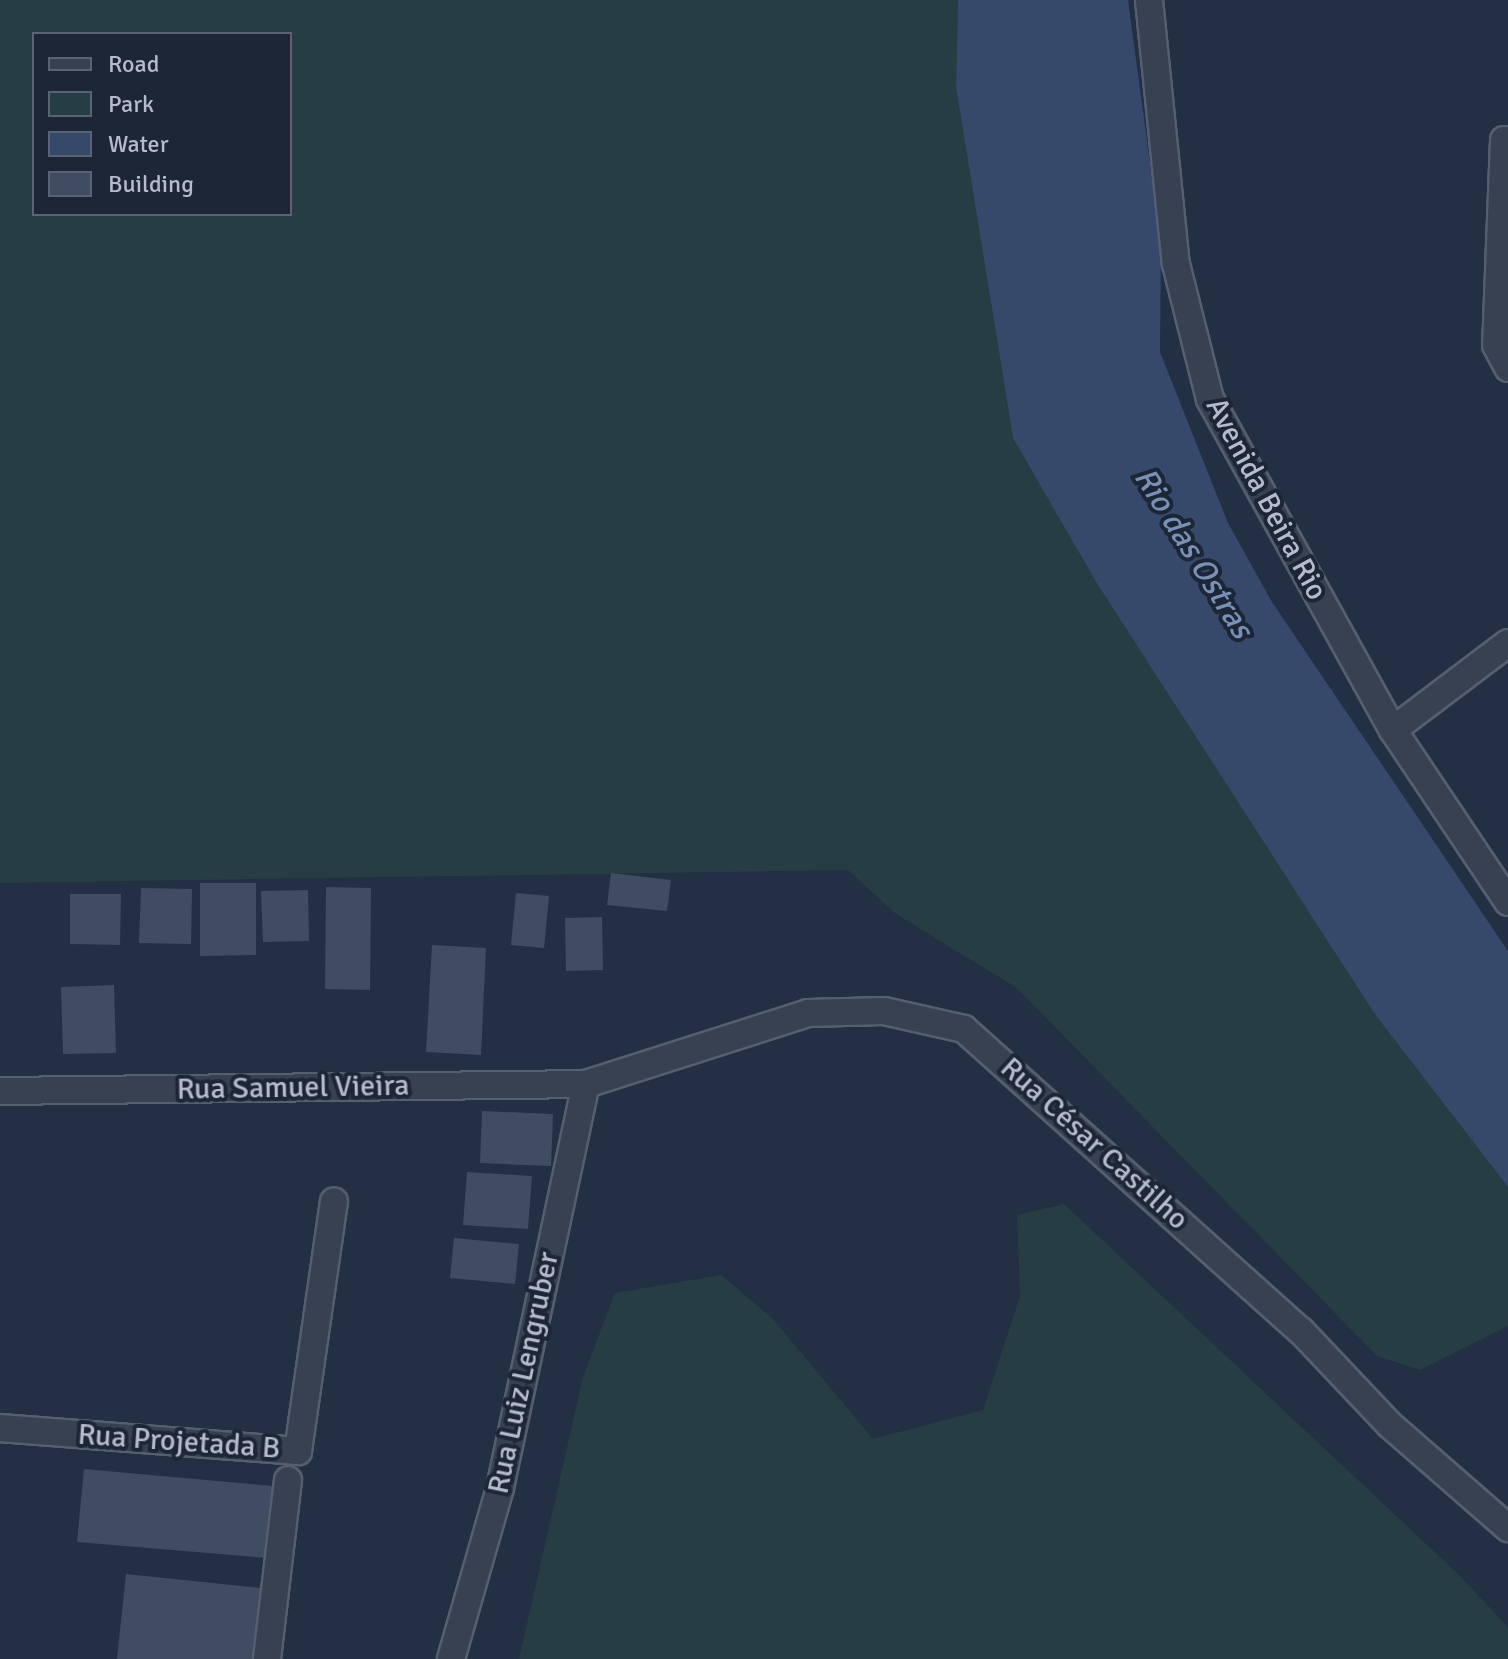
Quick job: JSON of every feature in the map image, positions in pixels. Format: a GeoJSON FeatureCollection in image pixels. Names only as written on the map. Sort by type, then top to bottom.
{"type":"FeatureCollection","features":[{"type":"Feature","properties":{"kind":"street","name":"Avenida Beira Rio"},"geometry":{"type":"LineString","coordinates":[[1149,0],[1176,264],[1210,399],[1393,730],[1508,902]]}},
{"type":"Feature","properties":{"kind":"street"},"geometry":{"type":"LineString","coordinates":[[1504,140],[1496,345],[1508,368]]}},
{"type":"Feature","properties":{"kind":"street"},"geometry":{"type":"LineString","coordinates":[[1393,730],[1508,643]]}},
{"type":"Feature","properties":{"kind":"street","name":"Rua César Castilho"},"geometry":{"type":"LineString","coordinates":[[586,1084],[808,1013],[884,1011],[964,1029],[1301,1331],[1390,1425],[1508,1528]]}},
{"type":"Feature","properties":{"kind":"street","name":"Rua Samuel Vieira"},"geometry":{"type":"LineString","coordinates":[[0,1091],[586,1084]]}},
{"type":"Feature","properties":{"kind":"street","name":"Rua Luiz Lengruber"},"geometry":{"type":"LineString","coordinates":[[451,1659],[500,1488],[586,1084]]}},
{"type":"Feature","properties":{"kind":"street","name":"Rua Projetada B"},"geometry":{"type":"LineString","coordinates":[[0,1428],[298,1451],[334,1202]]}},
{"type":"Feature","properties":{"kind":"street"},"geometry":{"type":"LineString","coordinates":[[267,1659],[288,1480]]}},
{"type":"Feature","properties":{"kind":"green space"},"geometry":{"type":"Polygon","coordinates":[[[0,0],[958,0],[956,87],[1013,438],[1096,582],[1374,1013],[1508,1187],[1508,1326],[1420,1370],[1377,1356],[1017,988],[896,914],[848,870],[0,883],[0,0]]]}},
{"type":"Feature","properties":{"kind":"green space"},"geometry":{"type":"Polygon","coordinates":[[[1064,1204],[1457,1573],[1508,1627],[1508,1659],[519,1659],[583,1377],[615,1293],[721,1275],[773,1319],[873,1439],[983,1410],[1020,1296],[1017,1215],[1064,1204]]]}},
{"type":"Feature","properties":{"kind":"water","name":"Rio das Ostras"},"geometry":{"type":"Polygon","coordinates":[[[958,0],[1128,0],[1161,245],[1160,352],[1228,523],[1272,602],[1508,951],[1508,1187],[1374,1013],[1096,582],[1013,438],[956,87],[958,0]]]}},
{"type":"Feature","properties":{"kind":"building"},"geometry":{"type":"Polygon","coordinates":[[[611,873],[671,880],[667,911],[607,905],[611,873]]]}},
{"type":"Feature","properties":{"kind":"building"},"geometry":{"type":"Polygon","coordinates":[[[200,883],[256,883],[256,955],[200,956],[200,883]]]}},
{"type":"Feature","properties":{"kind":"building"},"geometry":{"type":"Polygon","coordinates":[[[326,887],[371,888],[370,990],[325,989],[326,887]]]}},
{"type":"Feature","properties":{"kind":"building"},"geometry":{"type":"Polygon","coordinates":[[[141,888],[192,889],[191,944],[139,943],[141,888]]]}},
{"type":"Feature","properties":{"kind":"building"},"geometry":{"type":"Polygon","coordinates":[[[308,890],[309,941],[263,942],[261,891],[308,890]]]}},
{"type":"Feature","properties":{"kind":"building"},"geometry":{"type":"Polygon","coordinates":[[[516,893],[549,896],[544,948],[511,945],[516,893]]]}},
{"type":"Feature","properties":{"kind":"building"},"geometry":{"type":"Polygon","coordinates":[[[70,894],[121,894],[120,945],[70,944],[70,894]]]}},
{"type":"Feature","properties":{"kind":"building"},"geometry":{"type":"Polygon","coordinates":[[[602,917],[603,970],[566,971],[565,918],[602,917]]]}},
{"type":"Feature","properties":{"kind":"building"},"geometry":{"type":"Polygon","coordinates":[[[432,945],[486,948],[481,1055],[426,1052],[432,945]]]}},
{"type":"Feature","properties":{"kind":"building"},"geometry":{"type":"Polygon","coordinates":[[[114,985],[116,1053],[63,1054],[61,987],[114,985]]]}},
{"type":"Feature","properties":{"kind":"building"},"geometry":{"type":"Polygon","coordinates":[[[482,1111],[553,1114],[551,1166],[480,1163],[482,1111]]]}},
{"type":"Feature","properties":{"kind":"building"},"geometry":{"type":"Polygon","coordinates":[[[467,1172],[532,1176],[528,1229],[463,1225],[467,1172]]]}},
{"type":"Feature","properties":{"kind":"building"},"geometry":{"type":"Polygon","coordinates":[[[454,1238],[519,1244],[515,1284],[450,1278],[454,1238]]]}},
{"type":"Feature","properties":{"kind":"building"},"geometry":{"type":"Polygon","coordinates":[[[84,1469],[274,1486],[267,1558],[77,1542],[84,1469]]]}},
{"type":"Feature","properties":{"kind":"building"},"geometry":{"type":"Polygon","coordinates":[[[126,1574],[271,1589],[264,1659],[117,1659],[126,1574]]]}}]}
